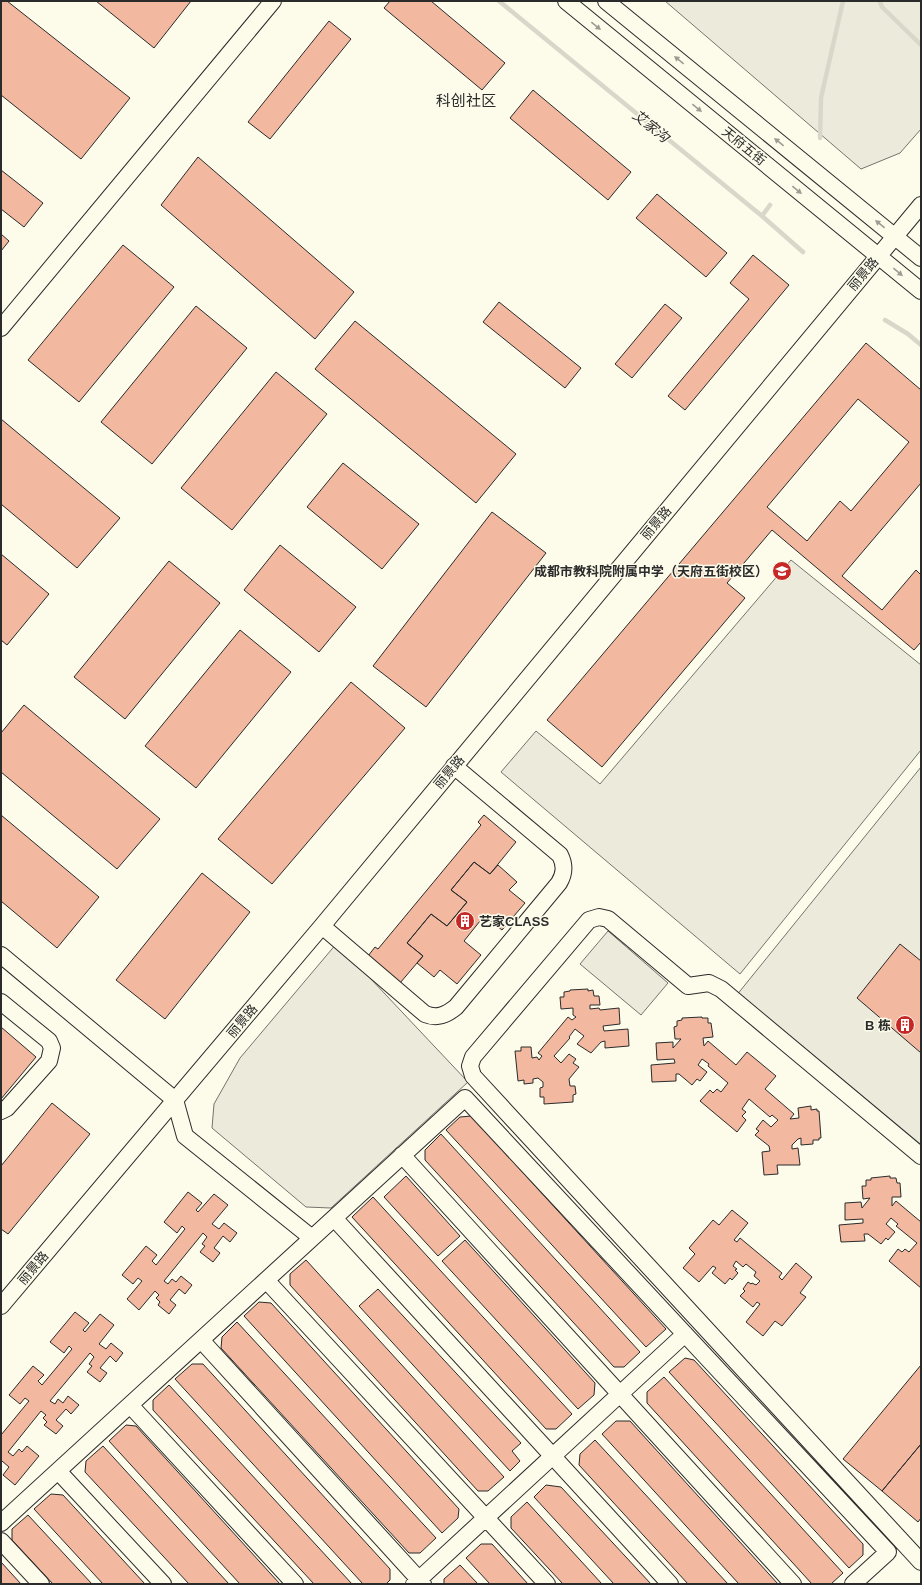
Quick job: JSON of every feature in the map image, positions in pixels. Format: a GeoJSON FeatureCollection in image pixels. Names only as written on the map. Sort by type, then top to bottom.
{"type":"FeatureCollection","features":[{"type":"Feature","properties":{"kind":"street"},"geometry":{"type":"LineString","coordinates":[[1,328],[272,1]]}},
{"type":"Feature","properties":{"kind":"street","name":"天府五街"},"geometry":{"type":"LineString","coordinates":[[566,1],[921,291]]}},
{"type":"Feature","properties":{"kind":"street","name":"天府五街"},"geometry":{"type":"LineString","coordinates":[[606,1],[921,258]]}},
{"type":"Feature","properties":{"kind":"street","name":"丽景路"},"geometry":{"type":"LineString","coordinates":[[1,1306],[322,926],[921,205]]}},
{"type":"Feature","properties":{"kind":"street"},"geometry":{"type":"LineString","coordinates":[[322,926],[425,1014],[436,1017],[449,1012],[456,1007],[539,907],[563,876],[564,869],[560,855],[454,766]]}},
{"type":"Feature","properties":{"kind":"street"},"geometry":{"type":"LineString","coordinates":[[921,1156],[721,989],[709,983],[688,986],[608,919],[599,917],[589,920],[473,1058],[470,1066],[473,1076],[921,1562]]}},
{"type":"Feature","properties":{"kind":"street"},"geometry":{"type":"LineString","coordinates":[[1,955],[175,1100],[185,1136],[312,1238]]}},
{"type":"Feature","properties":{"kind":"street"},"geometry":{"type":"LineString","coordinates":[[1,1002],[49,1041],[52,1048],[49,1061],[7,1108],[1,1111]]}},
{"type":"Feature","properties":{"kind":"street"},"geometry":{"type":"LineString","coordinates":[[1,1523],[465,1098],[888,1552],[853,1584]]}},
{"type":"Feature","properties":{"kind":"street"},"geometry":{"type":"LineString","coordinates":[[402,1155],[793,1584]]}},
{"type":"Feature","properties":{"kind":"street"},"geometry":{"type":"LineString","coordinates":[[334,1218],[670,1584]]}},
{"type":"Feature","properties":{"kind":"street"},"geometry":{"type":"LineString","coordinates":[[266,1280],[547,1584]]}},
{"type":"Feature","properties":{"kind":"street"},"geometry":{"type":"LineString","coordinates":[[200,1340],[418,1582],[685,1334]]}},
{"type":"Feature","properties":{"kind":"street"},"geometry":{"type":"LineString","coordinates":[[130,1405],[295,1584]]}},
{"type":"Feature","properties":{"kind":"street"},"geometry":{"type":"LineString","coordinates":[[58,1471],[163,1584]]}},
{"type":"Feature","properties":{"kind":"street"},"geometry":{"type":"LineString","coordinates":[[1,1541],[41,1584]]}},
{"type":"Feature","properties":{"kind":"shaded area"},"geometry":{"type":"Polygon","coordinates":[[[665,1],[921,1],[921,129],[900,153],[861,169],[665,1]]]}},
{"type":"Feature","properties":{"kind":"shaded area"},"geometry":{"type":"Polygon","coordinates":[[[791,560],[921,665],[921,750],[740,974],[501,772],[536,731],[600,784],[791,560]]]}},
{"type":"Feature","properties":{"kind":"shaded area"},"geometry":{"type":"Polygon","coordinates":[[[921,767],[921,1146],[736,996],[921,767]]]}},
{"type":"Feature","properties":{"kind":"shaded area"},"geometry":{"type":"Polygon","coordinates":[[[608,931],[668,983],[641,1015],[580,964],[608,931]]]}},
{"type":"Feature","properties":{"kind":"shaded area"},"geometry":{"type":"Polygon","coordinates":[[[337,943],[468,1082],[331,1208],[306,1207],[212,1128],[214,1104],[240,1058],[337,943]]]}},
{"type":"Feature","properties":{"kind":"building"},"geometry":{"type":"Polygon","coordinates":[[[1,1],[7,1],[130,98],[81,159],[1,95],[1,1]]]}},
{"type":"Feature","properties":{"kind":"building"},"geometry":{"type":"Polygon","coordinates":[[[96,1],[191,1],[154,48],[96,1]]]}},
{"type":"Feature","properties":{"kind":"building"},"geometry":{"type":"Polygon","coordinates":[[[390,1],[431,1],[505,63],[482,90],[384,8],[390,1]]]}},
{"type":"Feature","properties":{"kind":"building"},"geometry":{"type":"Polygon","coordinates":[[[329,21],[351,39],[270,139],[248,122],[329,21]]]}},
{"type":"Feature","properties":{"kind":"building"},"geometry":{"type":"Polygon","coordinates":[[[533,90],[631,172],[608,200],[510,118],[533,90]]]}},
{"type":"Feature","properties":{"kind":"building"},"geometry":{"type":"Polygon","coordinates":[[[198,157],[354,292],[315,339],[161,205],[198,157]]]}},
{"type":"Feature","properties":{"kind":"building"},"geometry":{"type":"Polygon","coordinates":[[[1,170],[43,203],[24,227],[1,209],[1,170]]]}},
{"type":"Feature","properties":{"kind":"building"},"geometry":{"type":"Polygon","coordinates":[[[657,194],[727,253],[706,277],[636,218],[657,194]]]}},
{"type":"Feature","properties":{"kind":"building"},"geometry":{"type":"Polygon","coordinates":[[[1,234],[9,241],[1,251],[1,234]]]}},
{"type":"Feature","properties":{"kind":"building"},"geometry":{"type":"Polygon","coordinates":[[[123,245],[174,287],[79,402],[28,360],[123,245]]]}},
{"type":"Feature","properties":{"kind":"building"},"geometry":{"type":"Polygon","coordinates":[[[753,255],[789,285],[685,410],[668,396],[749,299],[730,283],[753,255]]]}},
{"type":"Feature","properties":{"kind":"building"},"geometry":{"type":"Polygon","coordinates":[[[499,302],[581,368],[565,388],[483,322],[499,302]]]}},
{"type":"Feature","properties":{"kind":"building"},"geometry":{"type":"Polygon","coordinates":[[[665,304],[682,318],[632,378],[615,364],[665,304]]]}},
{"type":"Feature","properties":{"kind":"building"},"geometry":{"type":"Polygon","coordinates":[[[196,306],[247,348],[152,464],[101,422],[196,306]]]}},
{"type":"Feature","properties":{"kind":"building"},"geometry":{"type":"Polygon","coordinates":[[[355,321],[516,454],[476,503],[315,369],[355,321]]]}},
{"type":"Feature","properties":{"kind":"building"},"geometry":{"type":"Polygon","coordinates":[[[866,343],[921,390],[921,483],[842,576],[882,610],[916,570],[921,575],[921,642],[914,650],[772,530],[727,583],[745,598],[602,767],[547,720],[866,343]],[[858,399],[767,507],[807,541],[840,501],[851,511],[909,442],[858,399]]]}},
{"type":"Feature","properties":{"kind":"building"},"geometry":{"type":"Polygon","coordinates":[[[276,372],[327,414],[232,530],[181,488],[276,372]]]}},
{"type":"Feature","properties":{"kind":"building"},"geometry":{"type":"Polygon","coordinates":[[[1,419],[120,518],[77,568],[1,504],[1,419]]]}},
{"type":"Feature","properties":{"kind":"building"},"geometry":{"type":"Polygon","coordinates":[[[343,463],[419,524],[382,569],[307,507],[343,463]]]}},
{"type":"Feature","properties":{"kind":"building"},"geometry":{"type":"Polygon","coordinates":[[[492,512],[546,553],[426,707],[373,666],[492,512]]]}},
{"type":"Feature","properties":{"kind":"building"},"geometry":{"type":"Polygon","coordinates":[[[280,545],[356,607],[319,652],[244,590],[280,545]]]}},
{"type":"Feature","properties":{"kind":"building"},"geometry":{"type":"Polygon","coordinates":[[[1,554],[49,594],[7,645],[1,640],[1,554]]]}},
{"type":"Feature","properties":{"kind":"building"},"geometry":{"type":"Polygon","coordinates":[[[169,561],[220,603],[125,719],[74,677],[169,561]]]}},
{"type":"Feature","properties":{"kind":"building"},"geometry":{"type":"Polygon","coordinates":[[[240,630],[291,672],[196,788],[145,746],[240,630]]]}},
{"type":"Feature","properties":{"kind":"building"},"geometry":{"type":"Polygon","coordinates":[[[351,682],[405,728],[272,884],[218,839],[351,682]]]}},
{"type":"Feature","properties":{"kind":"building"},"geometry":{"type":"Polygon","coordinates":[[[24,705],[160,819],[117,869],[1,772],[1,733],[24,705]]]}},
{"type":"Feature","properties":{"kind":"building"},"geometry":{"type":"Polygon","coordinates":[[[1,815],[99,897],[57,948],[1,901],[1,815]]]}},
{"type":"Feature","properties":{"kind":"building"},"geometry":{"type":"Polygon","coordinates":[[[484,815],[516,842],[490,874],[474,862],[451,890],[467,902],[447,926],[431,914],[407,943],[423,956],[400,983],[368,956],[375,947],[378,949],[481,825],[478,822],[484,815]]]}},
{"type":"Feature","properties":{"kind":"building","name":"艺家CLASS"},"geometry":{"type":"Polygon","coordinates":[[[474,862],[490,874],[498,865],[517,882],[509,890],[525,903],[502,930],[484,916],[464,941],[481,955],[457,984],[440,970],[434,977],[417,963],[423,956],[407,943],[431,914],[447,926],[467,902],[451,890],[474,862]]]}},
{"type":"Feature","properties":{"kind":"building"},"geometry":{"type":"Polygon","coordinates":[[[202,873],[250,912],[165,1019],[116,980],[202,873]]]}},
{"type":"Feature","properties":{"kind":"building","name":"B 栋"},"geometry":{"type":"Polygon","coordinates":[[[900,944],[921,961],[921,1053],[857,998],[900,944]]]}},
{"type":"Feature","properties":{"kind":"building"},"geometry":{"type":"Polygon","coordinates":[[[588,989],[588,991],[593,990],[594,996],[599,996],[600,1005],[590,1005],[590,1009],[599,1008],[600,1010],[619,1008],[620,1024],[603,1026],[604,1031],[628,1029],[629,1046],[605,1048],[605,1041],[601,1042],[591,1053],[577,1044],[584,1036],[575,1029],[569,1037],[570,1038],[554,1056],[561,1063],[569,1054],[576,1059],[573,1063],[579,1067],[569,1079],[570,1086],[575,1086],[576,1094],[573,1095],[573,1102],[544,1104],[544,1097],[540,1097],[540,1088],[543,1087],[543,1082],[538,1078],[533,1079],[533,1083],[524,1084],[524,1080],[518,1081],[515,1051],[521,1051],[521,1047],[531,1047],[532,1058],[537,1057],[539,1060],[542,1056],[538,1053],[568,1017],[572,1020],[576,1017],[573,1015],[573,1008],[561,1009],[560,997],[564,997],[564,992],[570,990],[588,989]]]}},
{"type":"Feature","properties":{"kind":"building"},"geometry":{"type":"Polygon","coordinates":[[[682,1018],[708,1018],[708,1023],[711,1023],[713,1037],[703,1038],[704,1046],[708,1041],[736,1065],[747,1052],[776,1076],[765,1089],[794,1114],[790,1119],[799,1118],[798,1108],[811,1106],[811,1110],[817,1109],[817,1111],[819,1111],[821,1138],[819,1138],[819,1140],[813,1140],[813,1144],[801,1145],[801,1138],[792,1145],[792,1149],[798,1148],[800,1165],[777,1165],[778,1174],[764,1175],[762,1152],[770,1151],[769,1146],[755,1135],[759,1131],[756,1129],[763,1120],[771,1127],[778,1120],[772,1115],[770,1117],[749,1099],[742,1109],[746,1112],[742,1116],[746,1120],[737,1132],[700,1101],[710,1090],[713,1093],[717,1089],[721,1092],[728,1083],[702,1059],[698,1065],[707,1072],[700,1081],[697,1079],[692,1085],[679,1074],[676,1074],[676,1081],[652,1082],[651,1065],[675,1063],[674,1059],[657,1060],[656,1043],[673,1042],[673,1048],[681,1039],[675,1039],[674,1027],[677,1026],[677,1021],[682,1020],[682,1018]]]}},
{"type":"Feature","properties":{"kind":"building"},"geometry":{"type":"Polygon","coordinates":[[[1,1027],[36,1057],[1,1099],[1,1027]]]}},
{"type":"Feature","properties":{"kind":"building"},"geometry":{"type":"Polygon","coordinates":[[[52,1103],[90,1134],[8,1234],[1,1229],[1,1166],[52,1103]]]}},
{"type":"Feature","properties":{"kind":"building"},"geometry":{"type":"Polygon","coordinates":[[[471,1116],[666,1329],[646,1347],[446,1130],[460,1117],[471,1116]]]}},
{"type":"Feature","properties":{"kind":"building"},"geometry":{"type":"Polygon","coordinates":[[[441,1134],[640,1352],[624,1367],[614,1367],[425,1160],[425,1150],[441,1134]]]}},
{"type":"Feature","properties":{"kind":"building"},"geometry":{"type":"Polygon","coordinates":[[[406,1176],[460,1236],[438,1256],[384,1197],[406,1176]]]}},
{"type":"Feature","properties":{"kind":"building"},"geometry":{"type":"Polygon","coordinates":[[[890,1176],[890,1178],[896,1178],[897,1183],[900,1183],[901,1197],[892,1197],[892,1206],[896,1201],[921,1222],[921,1288],[889,1261],[898,1249],[902,1252],[905,1249],[909,1252],[917,1243],[896,1226],[898,1224],[891,1218],[886,1224],[895,1232],[888,1240],[886,1238],[881,1244],[868,1234],[864,1234],[865,1241],[841,1242],[839,1225],[863,1223],[863,1219],[845,1220],[845,1203],[861,1202],[862,1208],[870,1198],[863,1199],[862,1186],[866,1186],[866,1180],[890,1176]]]}},
{"type":"Feature","properties":{"kind":"building"},"geometry":{"type":"Polygon","coordinates":[[[188,1192],[202,1203],[196,1210],[198,1212],[214,1194],[228,1205],[212,1224],[219,1229],[224,1223],[237,1233],[230,1242],[223,1236],[214,1248],[220,1253],[213,1262],[200,1252],[205,1246],[202,1244],[207,1237],[203,1233],[164,1281],[168,1284],[172,1279],[176,1282],[181,1276],[192,1285],[185,1294],[179,1289],[170,1300],[176,1305],[169,1314],[158,1305],[160,1302],[156,1298],[159,1295],[155,1291],[139,1310],[127,1299],[142,1281],[138,1278],[133,1284],[122,1275],[146,1246],[157,1255],[152,1261],[156,1265],[185,1229],[182,1226],[177,1233],[164,1222],[188,1192]]]}},
{"type":"Feature","properties":{"kind":"building"},"geometry":{"type":"Polygon","coordinates":[[[373,1197],[572,1414],[556,1429],[546,1429],[352,1217],[373,1197]]]}},
{"type":"Feature","properties":{"kind":"building"},"geometry":{"type":"Polygon","coordinates":[[[732,1210],[748,1223],[734,1240],[737,1242],[740,1238],[782,1273],[779,1277],[782,1280],[796,1263],[812,1277],[800,1293],[806,1297],[782,1326],[775,1321],[763,1336],[746,1322],[760,1304],[757,1302],[753,1307],[740,1296],[745,1291],[743,1289],[748,1282],[756,1285],[760,1281],[754,1276],[756,1272],[746,1264],[743,1267],[736,1261],[733,1266],[737,1269],[735,1270],[738,1273],[732,1280],[730,1278],[725,1284],[712,1273],[716,1268],[713,1266],[699,1282],[683,1268],[695,1254],[689,1248],[713,1220],[719,1225],[732,1210]]]}},
{"type":"Feature","properties":{"kind":"building"},"geometry":{"type":"Polygon","coordinates":[[[465,1240],[595,1383],[594,1395],[578,1409],[442,1261],[465,1240]]]}},
{"type":"Feature","properties":{"kind":"building"},"geometry":{"type":"Polygon","coordinates":[[[306,1260],[504,1477],[488,1491],[478,1491],[290,1285],[290,1274],[306,1260]]]}},
{"type":"Feature","properties":{"kind":"building"},"geometry":{"type":"Polygon","coordinates":[[[378,1289],[521,1443],[512,1451],[520,1461],[510,1471],[359,1306],[378,1289]]]}},
{"type":"Feature","properties":{"kind":"building"},"geometry":{"type":"Polygon","coordinates":[[[259,1302],[271,1303],[459,1509],[458,1518],[442,1533],[244,1316],[259,1302]]]}},
{"type":"Feature","properties":{"kind":"building"},"geometry":{"type":"Polygon","coordinates":[[[75,1312],[89,1323],[83,1330],[85,1332],[100,1314],[114,1325],[99,1344],[106,1349],[111,1343],[123,1353],[116,1362],[110,1356],[100,1368],[107,1373],[100,1382],[87,1372],[92,1366],[89,1364],[94,1357],[90,1353],[50,1401],[55,1404],[58,1399],[63,1403],[68,1396],[79,1405],[71,1414],[66,1409],[56,1420],[63,1426],[56,1434],[44,1425],[47,1422],[43,1418],[46,1415],[41,1411],[8,1452],[13,1456],[19,1449],[22,1452],[27,1446],[39,1456],[15,1485],[3,1475],[9,1467],[2,1461],[1,1462],[1,1435],[29,1401],[25,1398],[20,1404],[9,1395],[33,1366],[44,1375],[38,1381],[42,1385],[72,1349],[69,1346],[64,1353],[50,1342],[75,1312]]]}},
{"type":"Feature","properties":{"kind":"building"},"geometry":{"type":"Polygon","coordinates":[[[237,1322],[436,1538],[420,1553],[409,1553],[221,1348],[222,1337],[237,1322]]]}},
{"type":"Feature","properties":{"kind":"building"},"geometry":{"type":"Polygon","coordinates":[[[685,1358],[694,1360],[863,1544],[863,1555],[849,1568],[669,1372],[685,1358]]]}},
{"type":"Feature","properties":{"kind":"building"},"geometry":{"type":"Polygon","coordinates":[[[192,1364],[203,1364],[390,1569],[390,1580],[386,1584],[363,1584],[175,1379],[192,1364]]]}},
{"type":"Feature","properties":{"kind":"building"},"geometry":{"type":"Polygon","coordinates":[[[921,1365],[921,1444],[882,1491],[843,1459],[921,1365]]]}},
{"type":"Feature","properties":{"kind":"building"},"geometry":{"type":"Polygon","coordinates":[[[664,1377],[843,1573],[831,1584],[812,1584],[647,1403],[647,1392],[664,1377]]]}},
{"type":"Feature","properties":{"kind":"building"},"geometry":{"type":"Polygon","coordinates":[[[169,1385],[352,1584],[314,1584],[153,1410],[153,1400],[169,1385]]]}},
{"type":"Feature","properties":{"kind":"building"},"geometry":{"type":"Polygon","coordinates":[[[616,1421],[630,1421],[778,1584],[739,1584],[602,1434],[616,1421]]]}},
{"type":"Feature","properties":{"kind":"building"},"geometry":{"type":"Polygon","coordinates":[[[126,1425],[136,1426],[280,1584],[240,1584],[109,1441],[126,1425]]]}},
{"type":"Feature","properties":{"kind":"building"},"geometry":{"type":"Polygon","coordinates":[[[595,1440],[728,1584],[688,1584],[579,1465],[580,1454],[595,1440]]]}},
{"type":"Feature","properties":{"kind":"building"},"geometry":{"type":"Polygon","coordinates":[[[921,1444],[921,1518],[918,1522],[882,1491],[921,1444]]]}},
{"type":"Feature","properties":{"kind":"building"},"geometry":{"type":"Polygon","coordinates":[[[103,1446],[229,1584],[189,1584],[85,1472],[86,1461],[103,1446]]]}},
{"type":"Feature","properties":{"kind":"building"},"geometry":{"type":"Polygon","coordinates":[[[546,1485],[561,1487],[651,1584],[614,1584],[534,1497],[546,1485]]]}},
{"type":"Feature","properties":{"kind":"building"},"geometry":{"type":"Polygon","coordinates":[[[51,1494],[63,1495],[145,1584],[103,1584],[34,1509],[51,1494]]]}},
{"type":"Feature","properties":{"kind":"building"},"geometry":{"type":"Polygon","coordinates":[[[527,1502],[602,1584],[563,1584],[511,1528],[511,1517],[527,1502]]]}},
{"type":"Feature","properties":{"kind":"building"},"geometry":{"type":"Polygon","coordinates":[[[28,1515],[92,1584],[53,1584],[12,1540],[12,1529],[28,1515]]]}},
{"type":"Feature","properties":{"kind":"building"},"geometry":{"type":"Polygon","coordinates":[[[481,1544],[492,1544],[528,1584],[490,1584],[466,1558],[481,1544]]]}},
{"type":"Feature","properties":{"kind":"building"},"geometry":{"type":"Polygon","coordinates":[[[1,1562],[21,1584],[1,1584],[1,1562]]]}},
{"type":"Feature","properties":{"kind":"building"},"geometry":{"type":"Polygon","coordinates":[[[460,1565],[478,1584],[444,1584],[444,1579],[460,1565]]]}},
{"type":"Feature","properties":{"kind":"waterway","name":"艾家沟"},"geometry":{"type":"LineString","coordinates":[[499,1],[762,216],[803,252]]}},
{"type":"Feature","properties":{"kind":"waterway"},"geometry":{"type":"LineString","coordinates":[[820,138],[821,98],[843,1]]}},
{"type":"Feature","properties":{"kind":"waterway"},"geometry":{"type":"LineString","coordinates":[[880,1],[882,7],[921,45]]}},
{"type":"Feature","properties":{"kind":"waterway"},"geometry":{"type":"LineString","coordinates":[[762,216],[770,205]]}},
{"type":"Feature","properties":{"kind":"waterway","name":"艾家沟"},"geometry":{"type":"LineString","coordinates":[[885,320],[908,334],[921,345]]}},
{"type":"Feature","properties":{"kind":"place","name":"成都市教科院附属中学（天府五街校区）"},"geometry":{"type":"Point","coordinates":[782,571]}},
{"type":"Feature","properties":{"kind":"place","name":"艺家CLASS"},"geometry":{"type":"Point","coordinates":[465,921]}},
{"type":"Feature","properties":{"kind":"place","name":"B 栋"},"geometry":{"type":"Point","coordinates":[905,1025]}},
{"type":"Feature","properties":{"kind":"district","name":"科创社区"},"geometry":{"type":"Point","coordinates":[466,100]}}]}
